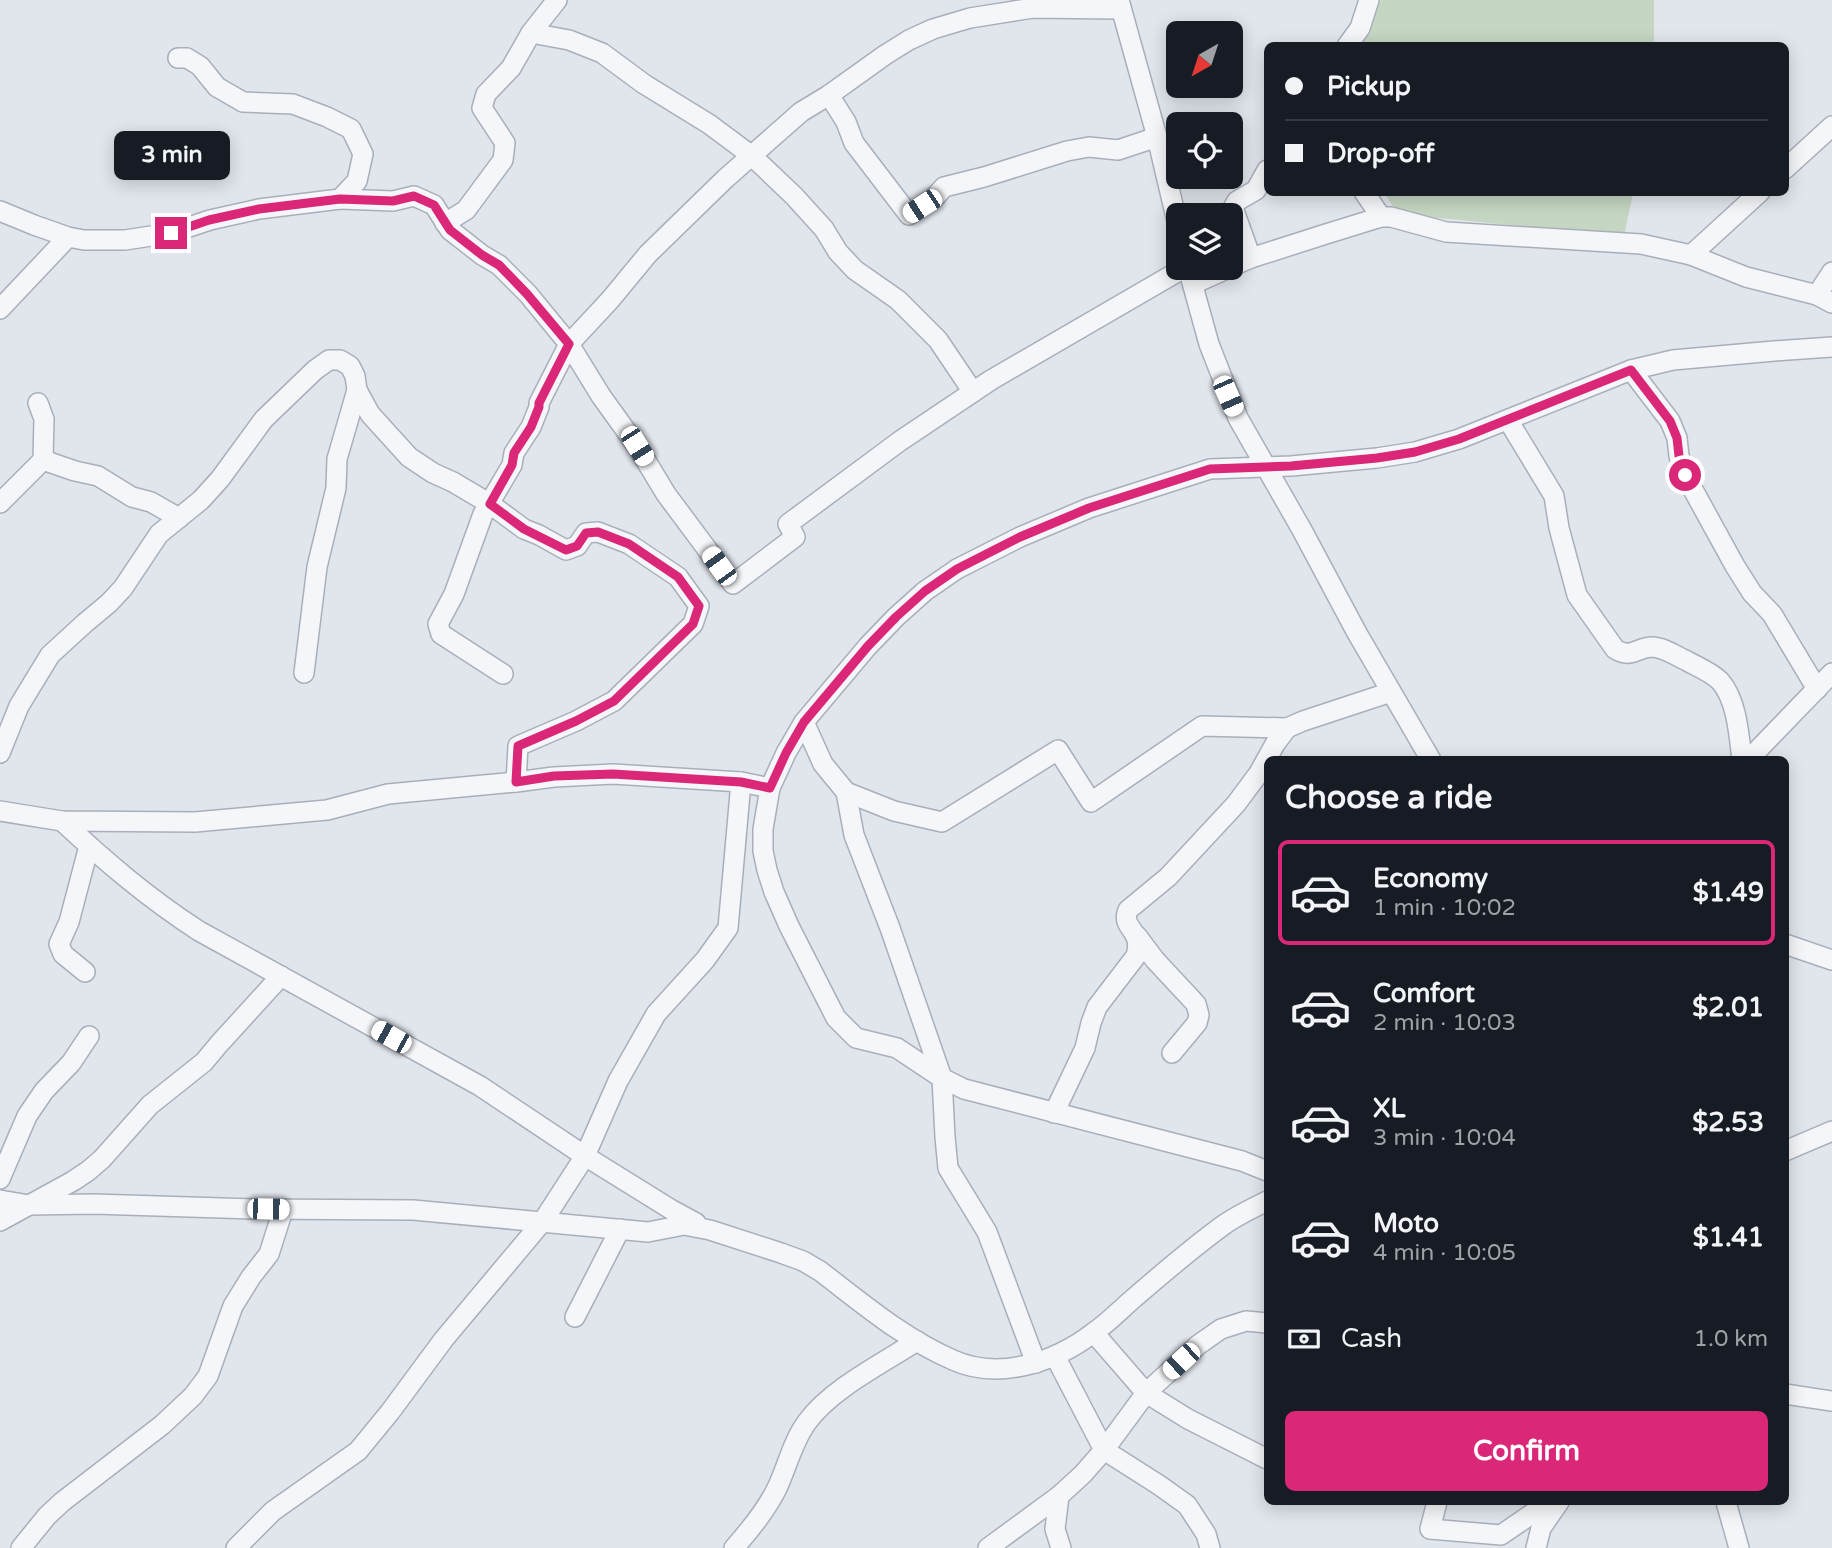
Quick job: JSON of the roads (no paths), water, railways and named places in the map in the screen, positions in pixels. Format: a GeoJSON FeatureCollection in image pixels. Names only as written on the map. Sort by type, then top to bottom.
{"type":"FeatureCollection","features":[{"type":"Feature","properties":{"kind":"street"},"geometry":{"type":"LineString","coordinates":[[1350,42],[1360,28],[1369,0]]}},
{"type":"Feature","properties":{"kind":"street"},"geometry":{"type":"LineString","coordinates":[[445,223],[466,210],[503,160],[505,143],[482,108],[486,94],[510,68],[546,4]]}},
{"type":"Feature","properties":{"kind":"street"},"geometry":{"type":"LineString","coordinates":[[502,674],[441,634],[438,624],[454,594],[483,514],[512,465],[514,453],[531,427],[539,403],[569,344],[648,254],[725,179],[801,112],[885,55],[933,29],[970,18],[1034,8],[1120,4],[1173,203]]}},
{"type":"Feature","properties":{"kind":"street"},"geometry":{"type":"LineString","coordinates":[[531,33],[569,40],[602,53],[752,156],[824,229],[838,251],[855,270],[898,300],[938,340],[973,392]]}},
{"type":"Feature","properties":{"kind":"street"},"geometry":{"type":"LineString","coordinates":[[178,58],[187,58],[200,66],[217,87],[243,102],[293,104],[351,129],[363,154],[357,181],[340,199]]}},
{"type":"Feature","properties":{"kind":"street"},"geometry":{"type":"LineString","coordinates":[[829,94],[846,122],[854,143],[909,215],[934,198],[944,187],[1067,150],[1089,147],[1118,150],[1157,137]]}},
{"type":"Feature","properties":{"kind":"street"},"geometry":{"type":"LineString","coordinates":[[1789,165],[1832,126]]}},
{"type":"Feature","properties":{"kind":"street"},"geometry":{"type":"LineString","coordinates":[[1251,258],[1233,208],[1237,201],[1255,190],[1264,175]]}},
{"type":"Feature","properties":{"kind":"street"},"geometry":{"type":"LineString","coordinates":[[0,211],[68,237],[106,241],[171,233],[209,220],[259,209],[340,199],[393,201],[414,196],[434,205],[450,230],[499,265],[569,344],[666,494],[733,584],[795,537],[788,524],[900,441],[973,392],[1175,280]]}},
{"type":"Feature","properties":{"kind":"street"},"geometry":{"type":"LineString","coordinates":[[1367,196],[1381,217]]}},
{"type":"Feature","properties":{"kind":"street"},"geometry":{"type":"LineString","coordinates":[[1691,255],[1755,196]]}},
{"type":"Feature","properties":{"kind":"street"},"geometry":{"type":"LineString","coordinates":[[1243,261],[1381,217],[1391,217],[1446,232],[1642,244],[1691,255],[1746,278],[1824,299],[1832,272]]}},
{"type":"Feature","properties":{"kind":"street"},"geometry":{"type":"LineString","coordinates":[[0,309],[68,237]]}},
{"type":"Feature","properties":{"kind":"street"},"geometry":{"type":"LineString","coordinates":[[1190,280],[1228,396],[1249,438],[1429,756]]}},
{"type":"Feature","properties":{"kind":"street"},"geometry":{"type":"LineString","coordinates":[[1264,1170],[1242,1161],[964,1089],[942,1078],[897,1048],[856,1038],[836,1018],[789,926],[767,870],[763,830],[770,788],[804,722],[868,646],[925,591],[957,569],[1020,537],[1089,508],[1210,469],[1267,468],[1415,452],[1459,439],[1631,370],[1673,360],[1832,347]]}},
{"type":"Feature","properties":{"kind":"street"},"geometry":{"type":"LineString","coordinates":[[0,753],[19,706],[50,655],[124,588],[159,534],[201,500],[220,479],[264,419],[329,360],[340,360],[350,366],[357,390],[370,414],[409,457],[490,504],[524,529],[566,550],[577,546],[586,533],[598,532],[629,544],[678,577],[699,606],[693,624],[614,701],[518,746],[516,782]]}},
{"type":"Feature","properties":{"kind":"street"},"geometry":{"type":"LineString","coordinates":[[1631,370],[1670,421],[1677,438],[1685,475],[1735,566],[1752,593],[1772,614],[1817,689]]}},
{"type":"Feature","properties":{"kind":"street"},"geometry":{"type":"LineString","coordinates":[[304,673],[317,567],[336,488],[337,459],[357,390]]}},
{"type":"Feature","properties":{"kind":"street"},"geometry":{"type":"LineString","coordinates":[[0,503],[43,460],[44,419],[38,403]]}},
{"type":"Feature","properties":{"kind":"street"},"geometry":{"type":"LineString","coordinates":[[1508,420],[1554,496],[1559,528],[1577,595],[1615,649],[1621,653],[1633,653],[1650,647],[1664,650],[1705,670],[1721,682],[1735,711],[1741,756]]}},
{"type":"Feature","properties":{"kind":"street"},"geometry":{"type":"LineString","coordinates":[[43,460],[98,476],[132,497],[151,502],[179,518]]}},
{"type":"Feature","properties":{"kind":"street"},"geometry":{"type":"LineString","coordinates":[[1752,756],[1832,673]]}},
{"type":"Feature","properties":{"kind":"street"},"geometry":{"type":"LineString","coordinates":[[846,792],[894,811],[942,822],[1058,750],[1091,802],[1202,726],[1287,728],[1391,692]]}},
{"type":"Feature","properties":{"kind":"street"},"geometry":{"type":"LineString","coordinates":[[804,722],[823,764],[846,792],[854,835],[890,928],[942,1078],[948,1168],[987,1232],[1036,1363]]}},
{"type":"Feature","properties":{"kind":"street"},"geometry":{"type":"LineString","coordinates":[[1268,756],[1287,728]]}},
{"type":"Feature","properties":{"kind":"street"},"geometry":{"type":"LineString","coordinates":[[1172,1053],[1197,1023],[1199,1015],[1196,1004],[1155,960],[1127,924],[1125,917],[1128,910],[1168,877],[1236,804],[1264,763]]}},
{"type":"Feature","properties":{"kind":"street"},"geometry":{"type":"LineString","coordinates":[[0,811],[62,821],[195,822],[327,810],[388,794],[554,776],[613,774],[741,782],[770,788]]}},
{"type":"Feature","properties":{"kind":"street"},"geometry":{"type":"LineString","coordinates":[[236,1548],[273,1511],[358,1451],[444,1339],[543,1221],[585,1156],[618,1081],[656,1014],[705,960],[728,928],[741,782]]}},
{"type":"Feature","properties":{"kind":"street"},"geometry":{"type":"LineString","coordinates":[[62,821],[163,908],[199,931],[481,1086],[585,1156],[672,1210],[710,1230]]}},
{"type":"Feature","properties":{"kind":"street"},"geometry":{"type":"LineString","coordinates":[[85,972],[63,954],[59,944],[69,922],[89,846]]}},
{"type":"Feature","properties":{"kind":"street"},"geometry":{"type":"LineString","coordinates":[[1054,1113],[1085,1048],[1097,1007],[1136,956],[1139,946],[1137,936]]}},
{"type":"Feature","properties":{"kind":"street"},"geometry":{"type":"LineString","coordinates":[[1789,945],[1832,960]]}},
{"type":"Feature","properties":{"kind":"street"},"geometry":{"type":"LineString","coordinates":[[0,1221],[73,1181],[102,1159],[150,1105],[204,1062],[281,976]]}},
{"type":"Feature","properties":{"kind":"street"},"geometry":{"type":"LineString","coordinates":[[0,1179],[27,1116],[44,1091],[71,1063],[89,1036]]}},
{"type":"Feature","properties":{"kind":"street"},"geometry":{"type":"LineString","coordinates":[[1789,1149],[1832,1131]]}},
{"type":"Feature","properties":{"kind":"street"},"geometry":{"type":"LineString","coordinates":[[0,1200],[29,1205],[413,1210],[653,1232],[670,1226],[684,1225],[710,1230],[803,1261],[917,1342],[955,1362],[973,1367],[1016,1367],[1055,1356],[1094,1333],[1226,1223],[1264,1204]]}},
{"type":"Feature","properties":{"kind":"street"},"geometry":{"type":"LineString","coordinates":[[21,1548],[62,1502],[162,1425],[193,1396],[208,1377],[233,1306],[269,1254],[283,1210]]}},
{"type":"Feature","properties":{"kind":"street"},"geometry":{"type":"LineString","coordinates":[[575,1317],[620,1229]]}},
{"type":"Feature","properties":{"kind":"street"},"geometry":{"type":"LineString","coordinates":[[988,1548],[1059,1496],[1083,1474],[1146,1393],[1198,1345],[1221,1329],[1246,1321],[1264,1323]]}},
{"type":"Feature","properties":{"kind":"street"},"geometry":{"type":"LineString","coordinates":[[1094,1333],[1146,1393],[1188,1419],[1264,1457]]}},
{"type":"Feature","properties":{"kind":"street"},"geometry":{"type":"LineString","coordinates":[[734,1548],[777,1487],[794,1444],[809,1419],[849,1384],[917,1342]]}},
{"type":"Feature","properties":{"kind":"street"},"geometry":{"type":"LineString","coordinates":[[1055,1356],[1104,1450],[1187,1505],[1206,1534],[1210,1548]]}},
{"type":"Feature","properties":{"kind":"street"},"geometry":{"type":"LineString","coordinates":[[1789,1395],[1832,1401]]}},
{"type":"Feature","properties":{"kind":"street"},"geometry":{"type":"LineString","coordinates":[[1059,1496],[1055,1529],[1061,1548]]}},
{"type":"Feature","properties":{"kind":"street"},"geometry":{"type":"LineString","coordinates":[[1436,1505],[1430,1529],[1501,1535],[1545,1505]]}},
{"type":"Feature","properties":{"kind":"street"},"geometry":{"type":"LineString","coordinates":[[1536,1548],[1541,1528],[1557,1505]]}},
{"type":"Feature","properties":{"kind":"street"},"geometry":{"type":"LineString","coordinates":[[1727,1505],[1739,1548]]}}]}
